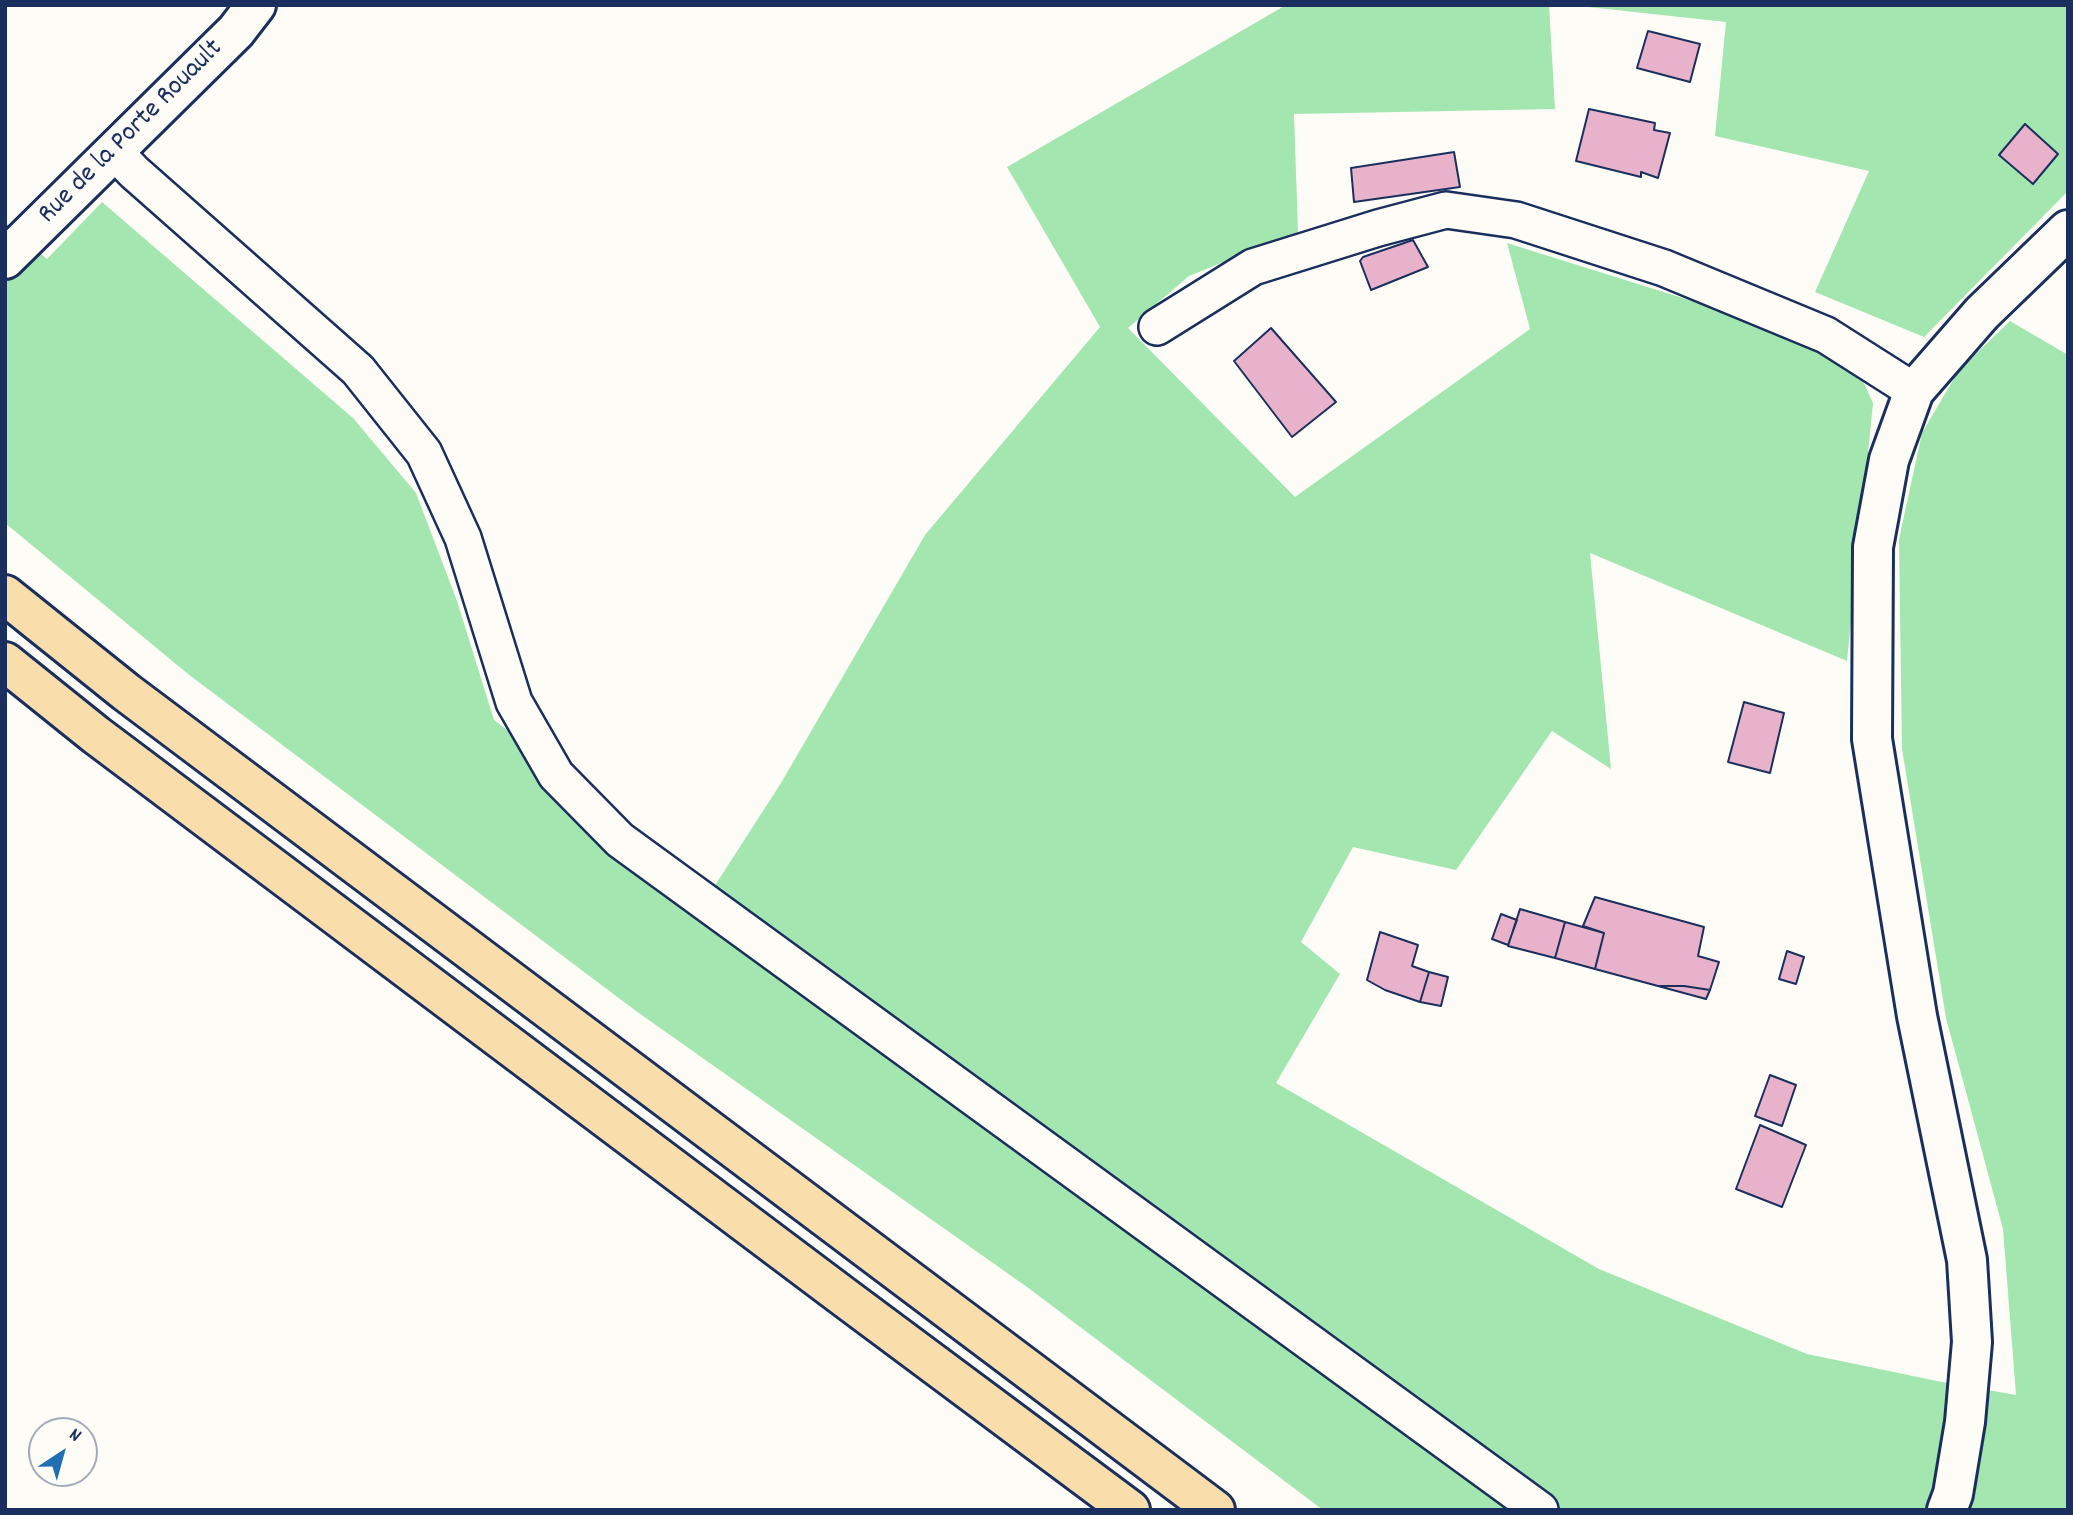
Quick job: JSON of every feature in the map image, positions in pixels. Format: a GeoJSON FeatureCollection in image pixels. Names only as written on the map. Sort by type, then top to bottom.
{"type":"FeatureCollection","features":[{"type":"Feature","properties":{"kind":"highway"},"geometry":{"type":"LineString","coordinates":[[5,595],[126,692],[1215,1510]]}},
{"type":"Feature","properties":{"kind":"highway"},"geometry":{"type":"LineString","coordinates":[[5,662],[107,743],[1130,1510]]}},
{"type":"Feature","properties":{"kind":"street","name":"Rue de la Porte Rouault"},"geometry":{"type":"LineString","coordinates":[[5,259],[236,31],[256,5]]}},
{"type":"Feature","properties":{"kind":"street"},"geometry":{"type":"LineString","coordinates":[[116,152],[134,172],[358,370],[424,453],[463,538],[514,702],[556,775],[620,840],[1540,1510]]}},
{"type":"Feature","properties":{"kind":"street"},"geometry":{"type":"LineString","coordinates":[[1157,327],[1253,267],[1446,209],[1516,220],[1664,268],[1826,335],[1914,391]]}},
{"type":"Feature","properties":{"kind":"street"},"geometry":{"type":"LineString","coordinates":[[1947,1510],[1953,1494],[1965,1422],[1972,1342],[1968,1260],[1917,1016],[1872,739],[1873,547],[1889,460],[1914,391],[1982,313],[2068,230]]}},
{"type":"Feature","properties":{"kind":"green space"},"geometry":{"type":"Polygon","coordinates":[[[1286,5],[1549,5],[1555,109],[1294,114],[1298,232],[1189,276],[1128,328],[1295,497],[1530,329],[1507,243],[1705,305],[1819,351],[1861,377],[1873,403],[1847,661],[1590,553],[1611,769],[1552,731],[1456,870],[1353,847],[1301,942],[1340,974],[1276,1083],[1599,1269],[1807,1354],[2016,1395],[2003,1229],[1946,1018],[1902,749],[1899,539],[1922,433],[1959,370],[2010,321],[2068,355],[2068,1510],[1323,1510],[1027,1287],[636,1011],[188,674],[5,523],[5,222],[47,259],[102,202],[353,418],[416,493],[457,601],[494,720],[712,890],[781,783],[925,535],[1100,327],[1007,167],[1286,5]]]}},
{"type":"Feature","properties":{"kind":"green space"},"geometry":{"type":"Polygon","coordinates":[[[1570,5],[2068,5],[2068,191],[1924,337],[1815,292],[1869,171],[1715,136],[1726,22],[1570,5]]]}},
{"type":"Feature","properties":{"kind":"building"},"geometry":{"type":"Polygon","coordinates":[[[1648,31],[1700,44],[1690,82],[1637,68],[1648,31]]]}},
{"type":"Feature","properties":{"kind":"building"},"geometry":{"type":"Polygon","coordinates":[[[1589,109],[1655,123],[1654,130],[1670,133],[1658,178],[1641,172],[1641,177],[1576,161],[1589,109]]]}},
{"type":"Feature","properties":{"kind":"building"},"geometry":{"type":"Polygon","coordinates":[[[2025,124],[2058,154],[2033,184],[1999,155],[2025,124]]]}},
{"type":"Feature","properties":{"kind":"building"},"geometry":{"type":"Polygon","coordinates":[[[1454,152],[1460,187],[1354,202],[1351,168],[1454,152]]]}},
{"type":"Feature","properties":{"kind":"building"},"geometry":{"type":"Polygon","coordinates":[[[1413,240],[1428,267],[1371,290],[1360,261],[1363,257],[1413,240]]]}},
{"type":"Feature","properties":{"kind":"building"},"geometry":{"type":"Polygon","coordinates":[[[1271,328],[1336,402],[1292,437],[1234,361],[1271,328]]]}},
{"type":"Feature","properties":{"kind":"building"},"geometry":{"type":"Polygon","coordinates":[[[1744,702],[1784,713],[1770,773],[1728,762],[1744,702]]]}},
{"type":"Feature","properties":{"kind":"building"},"geometry":{"type":"Polygon","coordinates":[[[1595,897],[1704,927],[1698,956],[1719,962],[1710,990],[1658,986],[1595,969],[1604,933],[1583,926],[1595,897]]]}},
{"type":"Feature","properties":{"kind":"building"},"geometry":{"type":"Polygon","coordinates":[[[1520,909],[1565,922],[1555,958],[1508,946],[1520,909]]]}},
{"type":"Feature","properties":{"kind":"building"},"geometry":{"type":"Polygon","coordinates":[[[1501,914],[1517,920],[1508,945],[1492,939],[1501,914]]]}},
{"type":"Feature","properties":{"kind":"building"},"geometry":{"type":"Polygon","coordinates":[[[1565,922],[1604,933],[1595,969],[1555,958],[1565,922]]]}},
{"type":"Feature","properties":{"kind":"building"},"geometry":{"type":"Polygon","coordinates":[[[1380,932],[1418,945],[1412,966],[1429,972],[1420,1002],[1385,990],[1367,980],[1380,932]]]}},
{"type":"Feature","properties":{"kind":"building"},"geometry":{"type":"Polygon","coordinates":[[[1787,951],[1804,957],[1796,984],[1779,979],[1787,951]]]}},
{"type":"Feature","properties":{"kind":"building"},"geometry":{"type":"Polygon","coordinates":[[[1429,972],[1448,977],[1441,1006],[1420,1002],[1429,972]]]}},
{"type":"Feature","properties":{"kind":"building"},"geometry":{"type":"Polygon","coordinates":[[[1658,986],[1684,986],[1710,990],[1706,999],[1658,986]]]}},
{"type":"Feature","properties":{"kind":"building"},"geometry":{"type":"Polygon","coordinates":[[[1770,1075],[1796,1085],[1782,1126],[1755,1116],[1770,1075]]]}},
{"type":"Feature","properties":{"kind":"building"},"geometry":{"type":"Polygon","coordinates":[[[1760,1125],[1806,1145],[1782,1207],[1736,1189],[1760,1125]]]}}]}
